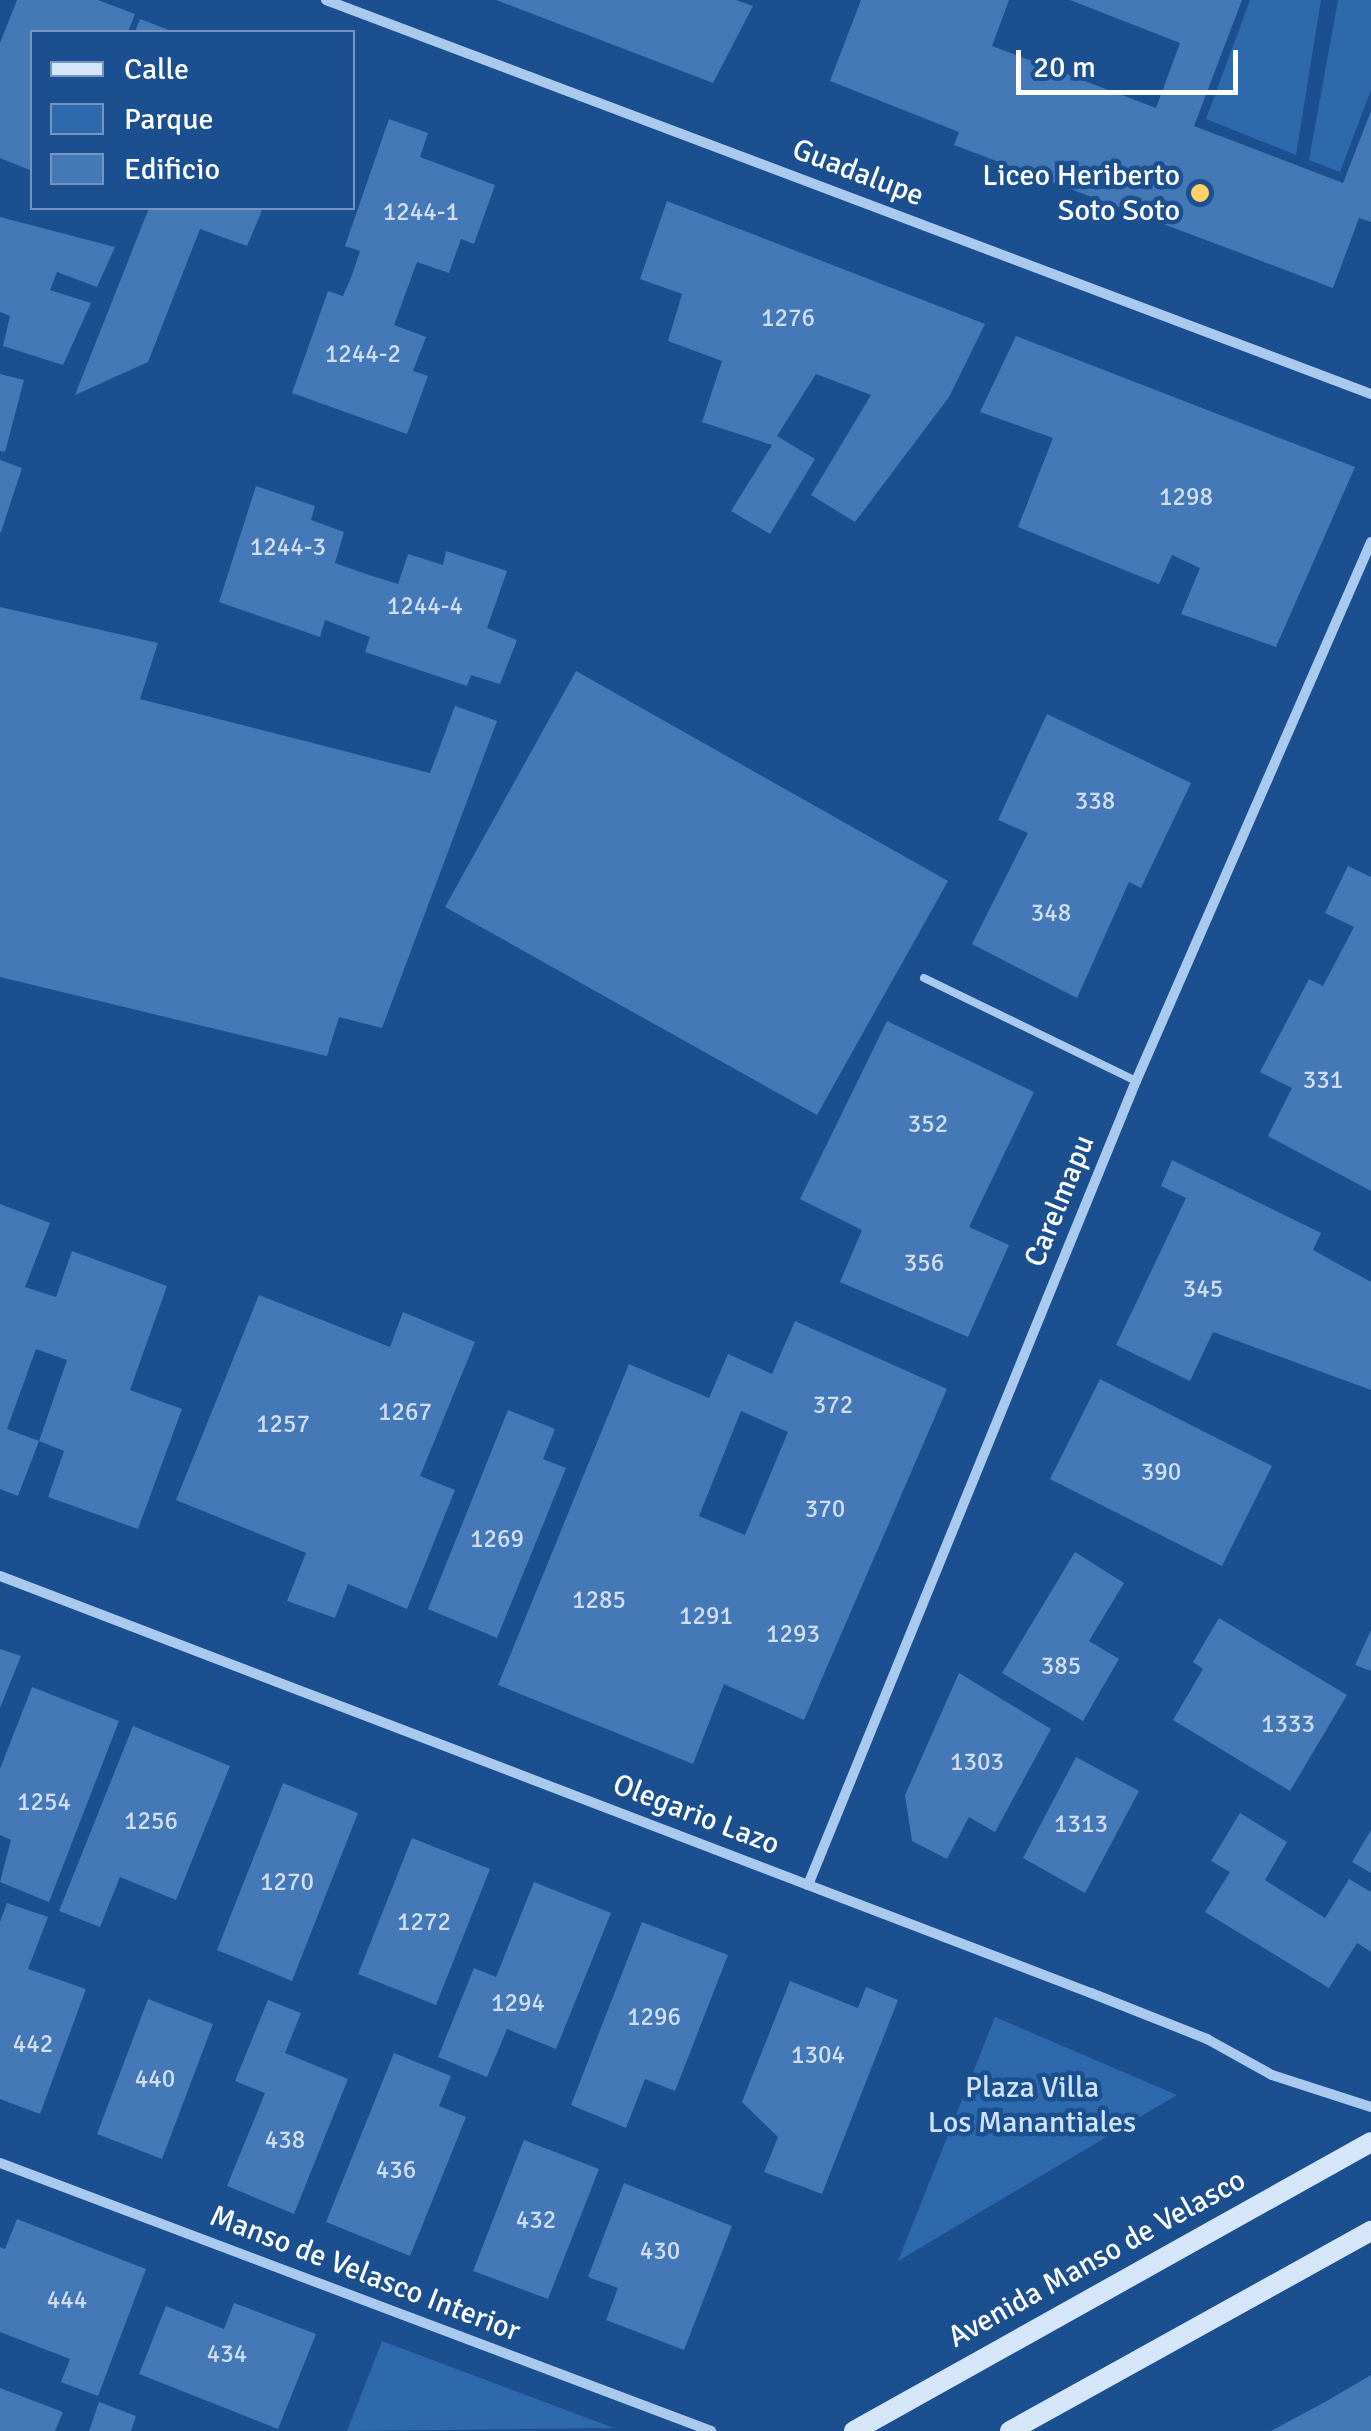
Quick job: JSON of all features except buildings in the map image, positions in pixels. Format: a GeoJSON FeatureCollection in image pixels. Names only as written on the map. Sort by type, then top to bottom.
{"type":"FeatureCollection","features":[{"type":"Feature","properties":{"kind":"main road","name":"Avenida Manso de Velasco"},"geometry":{"type":"LineString","coordinates":[[854,2431],[1371,2142]]}},
{"type":"Feature","properties":{"kind":"main road"},"geometry":{"type":"LineString","coordinates":[[1010,2431],[1371,2230]]}},
{"type":"Feature","properties":{"kind":"street","name":"Guadalupe"},"geometry":{"type":"LineString","coordinates":[[326,0],[1371,394]]}},
{"type":"Feature","properties":{"kind":"street","name":"Carelmapu"},"geometry":{"type":"LineString","coordinates":[[808,1884],[1136,1081],[1371,542]]}},
{"type":"Feature","properties":{"kind":"street","name":"Olegario Lazo"},"geometry":{"type":"LineString","coordinates":[[0,1576],[1207,2039],[1272,2075],[1371,2107]]}},
{"type":"Feature","properties":{"kind":"street","name":"Manso de Velasco Interior"},"geometry":{"type":"LineString","coordinates":[[0,2163],[712,2431]]}},
{"type":"Feature","properties":{"kind":"lane"},"geometry":{"type":"LineString","coordinates":[[924,978],[1136,1081]]}},
{"type":"Feature","properties":{"kind":"green space"},"geometry":{"type":"Polygon","coordinates":[[[1250,0],[1321,0],[1296,155],[1206,119],[1250,0]]]}},
{"type":"Feature","properties":{"kind":"green space"},"geometry":{"type":"Polygon","coordinates":[[[1338,0],[1371,0],[1371,90],[1340,172],[1309,160],[1338,0]]]}},
{"type":"Feature","properties":{"kind":"green space","name":"Plaza Villa Los Manantiales"},"geometry":{"type":"Polygon","coordinates":[[[995,2017],[1177,2095],[898,2261],[995,2017]]]}},
{"type":"Feature","properties":{"kind":"green space"},"geometry":{"type":"Polygon","coordinates":[[[382,2341],[614,2428],[347,2431],[382,2341]]]}},
{"type":"Feature","properties":{"kind":"place","name":"Liceo Heriberto Soto Soto"},"geometry":{"type":"Point","coordinates":[1200,193]}}]}
